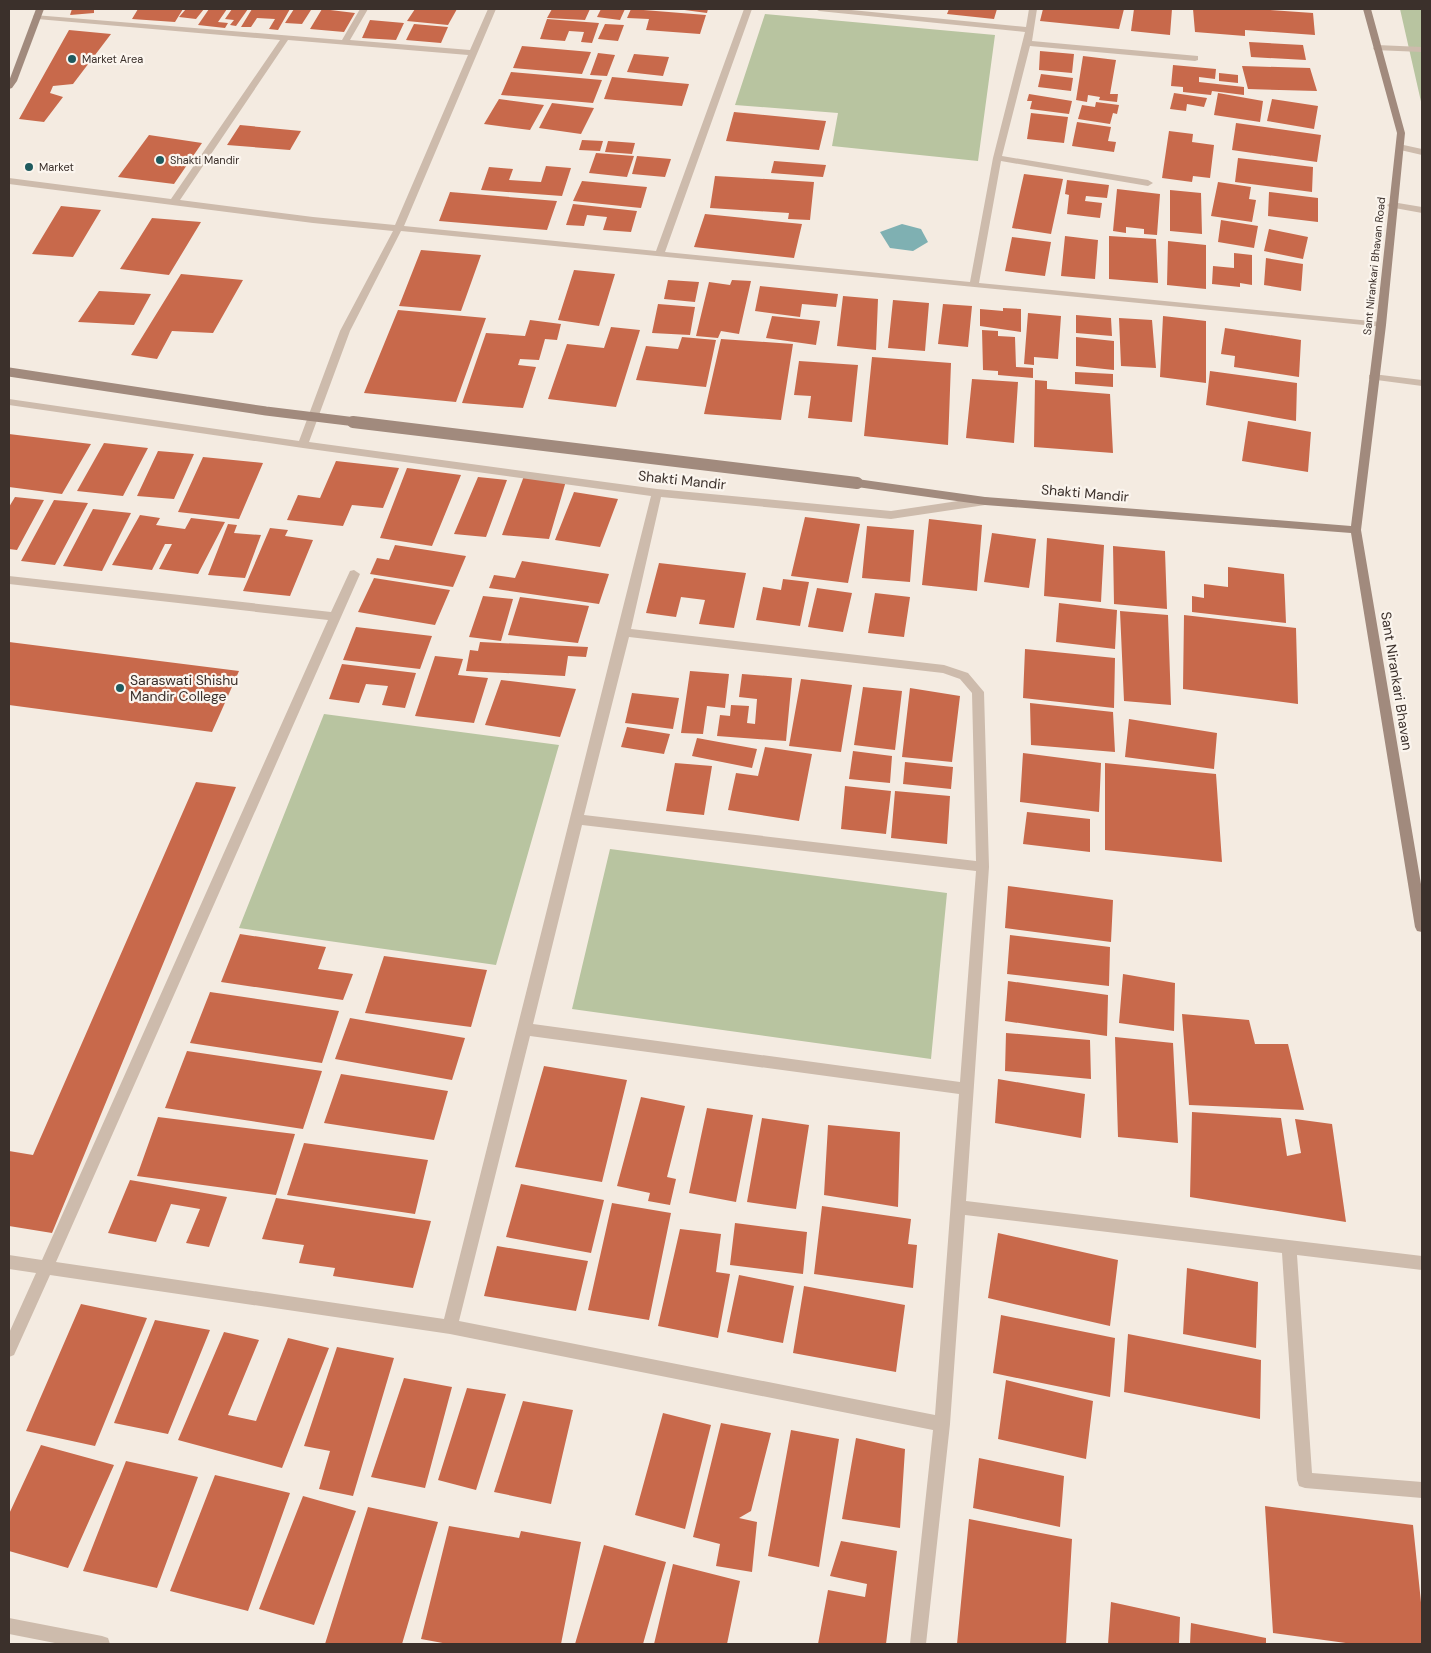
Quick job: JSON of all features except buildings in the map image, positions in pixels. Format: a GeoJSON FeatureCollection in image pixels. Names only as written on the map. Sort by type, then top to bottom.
{"type":"FeatureCollection","features":[{"type":"Feature","properties":{"kind":"street"},"geometry":{"type":"LineString","coordinates":[[346,42],[364,9]]}},
{"type":"Feature","properties":{"kind":"street"},"geometry":{"type":"LineString","coordinates":[[303,445],[345,331],[398,229],[492,9]]}},
{"type":"Feature","properties":{"kind":"street"},"geometry":{"type":"LineString","coordinates":[[659,256],[748,9]]}},
{"type":"Feature","properties":{"kind":"street"},"geometry":{"type":"LineString","coordinates":[[819,9],[1029,30]]}},
{"type":"Feature","properties":{"kind":"street"},"geometry":{"type":"LineString","coordinates":[[974,285],[997,158],[1027,43],[1033,9]]}},
{"type":"Feature","properties":{"kind":"street","name":"Sant Nirankari Bhavan Road"},"geometry":{"type":"LineString","coordinates":[[1356,530],[1373,377],[1381,325],[1400,133],[1367,9]]}},
{"type":"Feature","properties":{"kind":"street"},"geometry":{"type":"LineString","coordinates":[[9,86],[13,81],[38,13],[473,53]]}},
{"type":"Feature","properties":{"kind":"street"},"geometry":{"type":"LineString","coordinates":[[174,202],[286,37]]}},
{"type":"Feature","properties":{"kind":"street"},"geometry":{"type":"LineString","coordinates":[[1027,43],[1195,58]]}},
{"type":"Feature","properties":{"kind":"street"},"geometry":{"type":"LineString","coordinates":[[1377,48],[1422,50]]}},
{"type":"Feature","properties":{"kind":"street"},"geometry":{"type":"LineString","coordinates":[[1399,147],[1422,152]]}},
{"type":"Feature","properties":{"kind":"street"},"geometry":{"type":"LineString","coordinates":[[997,158],[1148,183]]}},
{"type":"Feature","properties":{"kind":"street"},"geometry":{"type":"LineString","coordinates":[[9,181],[398,229],[659,256],[1381,325]]}},
{"type":"Feature","properties":{"kind":"street"},"geometry":{"type":"LineString","coordinates":[[1392,205],[1422,210]]}},
{"type":"Feature","properties":{"kind":"street"},"geometry":{"type":"LineString","coordinates":[[9,372],[266,411],[857,483],[985,501]]}},
{"type":"Feature","properties":{"kind":"street"},"geometry":{"type":"LineString","coordinates":[[1373,377],[1422,383]]}},
{"type":"Feature","properties":{"kind":"street","name":"Shakti Mandir"},"geometry":{"type":"LineString","coordinates":[[9,402],[303,445],[657,493],[891,515],[985,501],[1356,530]]}},
{"type":"Feature","properties":{"kind":"street"},"geometry":{"type":"LineString","coordinates":[[450,1327],[657,493]]}},
{"type":"Feature","properties":{"kind":"street","name":"Sant Nirankari Bhavan"},"geometry":{"type":"LineString","coordinates":[[1356,530],[1422,927]]}},
{"type":"Feature","properties":{"kind":"street"},"geometry":{"type":"LineString","coordinates":[[9,1350],[354,574]]}},
{"type":"Feature","properties":{"kind":"street"},"geometry":{"type":"LineString","coordinates":[[9,580],[335,617]]}},
{"type":"Feature","properties":{"kind":"street"},"geometry":{"type":"LineString","coordinates":[[624,632],[944,670],[964,676],[978,692],[983,867],[942,1424],[918,1644]]}},
{"type":"Feature","properties":{"kind":"street"},"geometry":{"type":"LineString","coordinates":[[577,819],[983,867]]}},
{"type":"Feature","properties":{"kind":"street"},"geometry":{"type":"LineString","coordinates":[[524,1029],[966,1089]]}},
{"type":"Feature","properties":{"kind":"street"},"geometry":{"type":"LineString","coordinates":[[958,1207],[1422,1263]]}},
{"type":"Feature","properties":{"kind":"street"},"geometry":{"type":"LineString","coordinates":[[1288,1246],[1305,1480],[1422,1490]]}},
{"type":"Feature","properties":{"kind":"street"},"geometry":{"type":"LineString","coordinates":[[9,1262],[450,1327],[942,1424]]}},
{"type":"Feature","properties":{"kind":"street"},"geometry":{"type":"LineString","coordinates":[[9,1626],[102,1644]]}},
{"type":"Feature","properties":{"kind":"green space"},"geometry":{"type":"Polygon","coordinates":[[[1400,9],[1422,9],[1422,106],[1400,9]]]}},
{"type":"Feature","properties":{"kind":"green space"},"geometry":{"type":"Polygon","coordinates":[[[765,14],[995,35],[978,161],[832,146],[838,113],[735,105],[765,14]]]}},
{"type":"Feature","properties":{"kind":"green space"},"geometry":{"type":"Polygon","coordinates":[[[324,714],[559,745],[496,965],[239,928],[324,714]]]}},
{"type":"Feature","properties":{"kind":"green space"},"geometry":{"type":"Polygon","coordinates":[[[610,849],[947,893],[931,1059],[572,1009],[610,849]]]}},
{"type":"Feature","properties":{"kind":"water"},"geometry":{"type":"Polygon","coordinates":[[[902,224],[921,229],[928,242],[913,251],[890,248],[880,232],[902,224]]]}},
{"type":"Feature","properties":{"kind":"place","name":"Market Area"},"geometry":{"type":"Point","coordinates":[72,59]}},
{"type":"Feature","properties":{"kind":"place","name":"Shakti Mandir"},"geometry":{"type":"Point","coordinates":[160,160]}},
{"type":"Feature","properties":{"kind":"place","name":"Market"},"geometry":{"type":"Point","coordinates":[29,167]}},
{"type":"Feature","properties":{"kind":"place","name":"Saraswati Shishu Mandir College"},"geometry":{"type":"Point","coordinates":[120,688]}}]}
